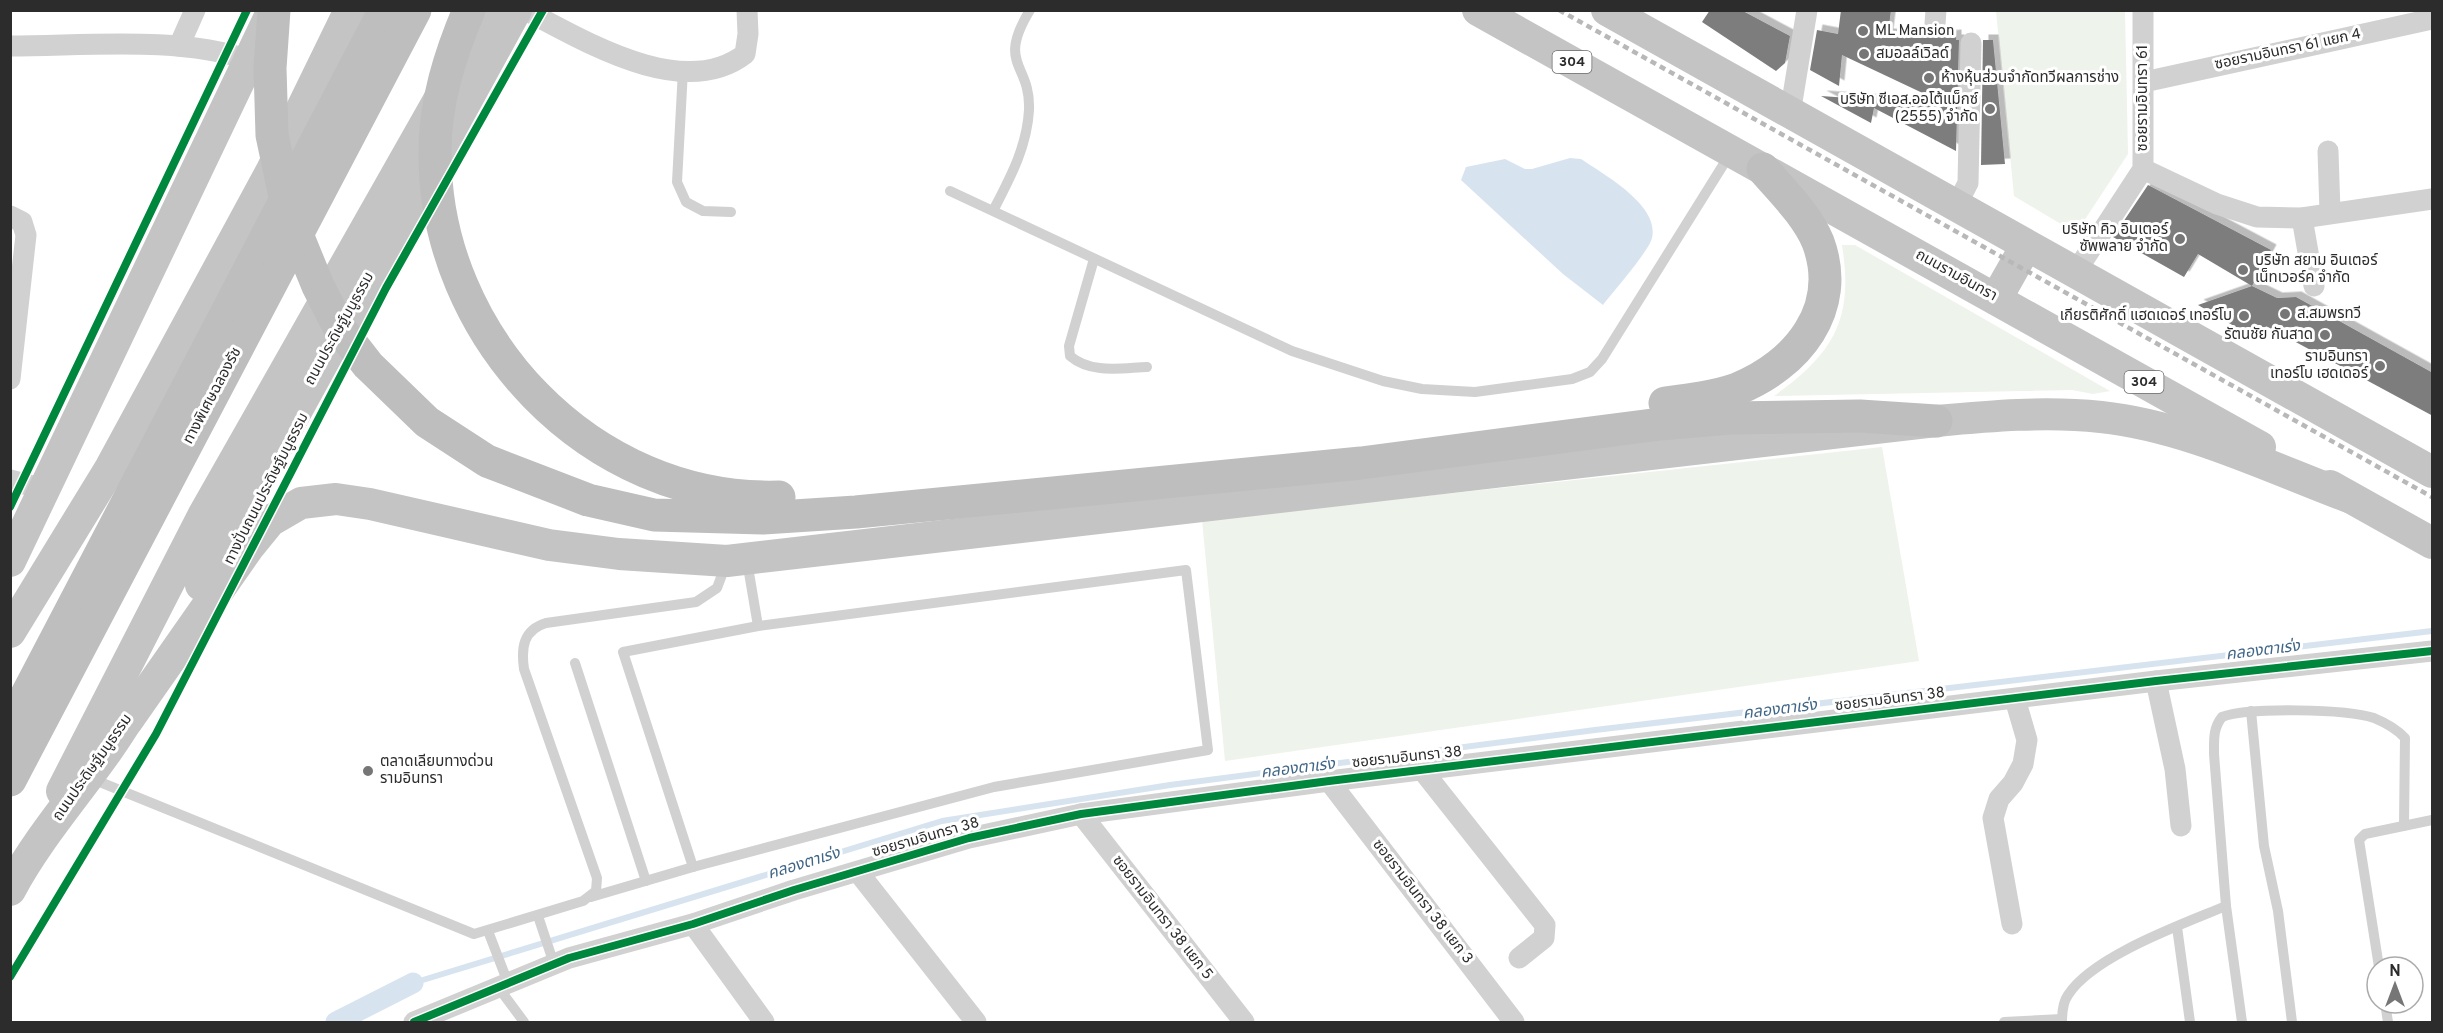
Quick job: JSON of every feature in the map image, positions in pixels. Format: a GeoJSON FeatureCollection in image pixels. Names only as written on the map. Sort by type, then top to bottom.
{"type":"FeatureCollection","features":[{"type":"Feature","properties":{"kind":"highway"},"geometry":{"type":"LineString","coordinates":[[274,10],[270,68],[272,135],[289,215],[340,329],[368,365],[427,422],[487,461],[538,483],[588,500],[654,515],[763,518],[1368,474],[1660,424],[1730,418],[1860,416],[1936,421]]}},
{"type":"Feature","properties":{"kind":"highway","name":"ทางพิเศษฉลองรัช"},"geometry":{"type":"LineString","coordinates":[[10,727],[385,10]]}},
{"type":"Feature","properties":{"kind":"highway","name":"ทางพิเศษฉลองรัช"},"geometry":{"type":"LineString","coordinates":[[10,780],[415,10]]}},
{"type":"Feature","properties":{"kind":"highway"},"geometry":{"type":"LineString","coordinates":[[469,10],[440,94],[435,151],[440,211],[453,264],[470,306],[491,344],[530,390],[578,434],[635,467],[710,492],[769,497],[841,495],[1447,432],[1702,398],[1736,389],[1756,380],[1790,357],[1809,336],[1820,314],[1826,290],[1824,263],[1817,242],[1806,221],[1763,169]]}},
{"type":"Feature","properties":{"kind":"main road"},"geometry":{"type":"LineString","coordinates":[[10,561],[274,10]]}},
{"type":"Feature","properties":{"kind":"main road"},"geometry":{"type":"LineString","coordinates":[[10,632],[42,585],[111,467],[271,172],[350,10]]}},
{"type":"Feature","properties":{"kind":"main road"},"geometry":{"type":"LineString","coordinates":[[17,879],[203,516],[490,10]]}},
{"type":"Feature","properties":{"kind":"main road","name":"ถนนประดิษฐ์มนูธรรม"},"geometry":{"type":"LineString","coordinates":[[17,879],[128,721],[516,10]]}},
{"type":"Feature","properties":{"kind":"main road","name":"ถนนรามอินทรา"},"geometry":{"type":"LineString","coordinates":[[1478,10],[2433,543]]}},
{"type":"Feature","properties":{"kind":"main road"},"geometry":{"type":"LineString","coordinates":[[1607,10],[2433,472]]}},
{"type":"Feature","properties":{"kind":"main road"},"geometry":{"type":"LineString","coordinates":[[1996,299],[2026,246]]}},
{"type":"Feature","properties":{"kind":"main road"},"geometry":{"type":"LineString","coordinates":[[1936,421],[2000,416],[2102,417],[2190,438],[2349,497]]}},
{"type":"Feature","properties":{"kind":"main road"},"geometry":{"type":"LineString","coordinates":[[128,721],[248,548],[270,521],[301,503],[336,499],[370,504],[549,545],[618,554],[737,560],[920,540],[1368,474]]}},
{"type":"Feature","properties":{"kind":"street"},"geometry":{"type":"LineString","coordinates":[[180,46],[195,10]]}},
{"type":"Feature","properties":{"kind":"street"},"geometry":{"type":"LineString","coordinates":[[525,10],[627,61],[701,70],[730,65],[745,54],[748,34],[747,10]]}},
{"type":"Feature","properties":{"kind":"street"},"geometry":{"type":"LineString","coordinates":[[1790,114],[1807,10]]}},
{"type":"Feature","properties":{"kind":"street","name":"ซอยรามอินทรา 61"},"geometry":{"type":"LineString","coordinates":[[2075,273],[2143,169],[2143,10]]}},
{"type":"Feature","properties":{"kind":"street","name":"ซอยรามอินทรา 61 แยก 4"},"geometry":{"type":"LineString","coordinates":[[2144,82],[2433,19]]}},
{"type":"Feature","properties":{"kind":"street"},"geometry":{"type":"LineString","coordinates":[[1956,206],[1968,183],[1971,43]]}},
{"type":"Feature","properties":{"kind":"street"},"geometry":{"type":"LineString","coordinates":[[10,46],[180,46],[217,50],[249,60]]}},
{"type":"Feature","properties":{"kind":"street"},"geometry":{"type":"LineString","coordinates":[[2328,151],[2330,212]]}},
{"type":"Feature","properties":{"kind":"street"},"geometry":{"type":"LineString","coordinates":[[2143,169],[2217,204],[2257,218],[2302,218],[2330,212],[2433,199]]}},
{"type":"Feature","properties":{"kind":"street"},"geometry":{"type":"LineString","coordinates":[[10,216],[22,222],[26,235],[10,379]]}},
{"type":"Feature","properties":{"kind":"street"},"geometry":{"type":"LineString","coordinates":[[2302,218],[2314,286]]}},
{"type":"Feature","properties":{"kind":"street"},"geometry":{"type":"LineString","coordinates":[[10,480],[43,489]]}},
{"type":"Feature","properties":{"kind":"street","name":"ซอยรามอินทรา 38"},"geometry":{"type":"LineString","coordinates":[[414,1023],[551,957],[693,924],[969,838],[1081,814],[1329,781],[2156,681],[2433,651]]}},
{"type":"Feature","properties":{"kind":"street"},"geometry":{"type":"LineString","coordinates":[[2156,681],[2175,769],[2181,826]]}},
{"type":"Feature","properties":{"kind":"street"},"geometry":{"type":"LineString","coordinates":[[2012,924],[1993,818],[1999,799],[2013,783],[2023,764],[2027,740],[2015,699]]}},
{"type":"Feature","properties":{"kind":"street"},"geometry":{"type":"LineString","coordinates":[[1423,771],[1545,925],[1544,938],[1520,958]]}},
{"type":"Feature","properties":{"kind":"street","name":"ซอยรามอินทรา 38 แยก 3"},"geometry":{"type":"LineString","coordinates":[[1329,781],[1514,1023]]}},
{"type":"Feature","properties":{"kind":"street","name":"ซอยรามอินทรา 38 แยก 5"},"geometry":{"type":"LineString","coordinates":[[1081,814],[1244,1023]]}},
{"type":"Feature","properties":{"kind":"street"},"geometry":{"type":"LineString","coordinates":[[858,872],[976,1023]]}},
{"type":"Feature","properties":{"kind":"street"},"geometry":{"type":"LineString","coordinates":[[693,924],[764,1023]]}},
{"type":"Feature","properties":{"kind":"lane"},"geometry":{"type":"LineString","coordinates":[[994,209],[1015,169],[1024,141],[1029,109],[1025,84],[1014,60],[1015,41],[1030,10]]}},
{"type":"Feature","properties":{"kind":"lane"},"geometry":{"type":"LineString","coordinates":[[683,69],[676,182],[686,202],[703,211],[731,212]]}},
{"type":"Feature","properties":{"kind":"lane"},"geometry":{"type":"LineString","coordinates":[[950,190],[1292,351],[1383,381],[1422,389],[1475,392],[1572,379],[1590,372],[1602,359],[1732,151]]}},
{"type":"Feature","properties":{"kind":"lane"},"geometry":{"type":"LineString","coordinates":[[1094,259],[1069,346],[1070,356],[1081,365],[1097,368],[1147,367]]}},
{"type":"Feature","properties":{"kind":"lane"},"geometry":{"type":"LineString","coordinates":[[737,560],[758,626]]}},
{"type":"Feature","properties":{"kind":"lane"},"geometry":{"type":"LineString","coordinates":[[591,897],[597,885],[596,873],[524,669],[522,657],[528,633],[535,626],[546,623],[696,602],[717,588],[737,560]]}},
{"type":"Feature","properties":{"kind":"lane"},"geometry":{"type":"LineString","coordinates":[[90,777],[474,934],[693,867],[994,786],[1208,750],[1186,570],[758,626],[623,652],[693,867]]}},
{"type":"Feature","properties":{"kind":"lane"},"geometry":{"type":"LineString","coordinates":[[575,663],[646,881]]}},
{"type":"Feature","properties":{"kind":"lane"},"geometry":{"type":"LineString","coordinates":[[2251,711],[2264,846],[2278,911],[2292,1023]]}},
{"type":"Feature","properties":{"kind":"lane"},"geometry":{"type":"LineString","coordinates":[[2242,1023],[2226,906],[2213,736],[2216,724],[2222,717],[2251,711],[2352,714],[2372,717],[2397,729],[2405,738],[2404,826]]}},
{"type":"Feature","properties":{"kind":"lane"},"geometry":{"type":"LineString","coordinates":[[2377,955],[2358,844],[2365,834],[2433,820]]}},
{"type":"Feature","properties":{"kind":"lane"},"geometry":{"type":"LineString","coordinates":[[2004,1023],[2062,1021],[2066,997],[2093,972],[2120,953],[2226,906]]}},
{"type":"Feature","properties":{"kind":"lane"},"geometry":{"type":"LineString","coordinates":[[538,916],[551,957]]}},
{"type":"Feature","properties":{"kind":"lane"},"geometry":{"type":"LineString","coordinates":[[2177,927],[2190,1023]]}},
{"type":"Feature","properties":{"kind":"lane"},"geometry":{"type":"LineString","coordinates":[[488,931],[502,979],[524,1023]]}},
{"type":"Feature","properties":{"kind":"shaded area"},"geometry":{"type":"Polygon","coordinates":[[[1996,11],[2125,11],[2128,154],[2076,233],[2014,196],[1996,11]]]}},
{"type":"Feature","properties":{"kind":"shaded area"},"geometry":{"type":"Polygon","coordinates":[[[1570,158],[1581,159],[1628,192],[1639,202],[1652,226],[1652,238],[1649,244],[1603,305],[1563,274],[1461,180],[1466,167],[1505,159],[1525,169],[1532,169],[1570,158]]]}},
{"type":"Feature","properties":{"kind":"shaded area"},"geometry":{"type":"Polygon","coordinates":[[[1842,245],[1855,245],[2110,391],[2093,394],[2072,390],[1774,396],[1812,365],[1835,332],[1842,314],[1845,294],[1842,245]]]}},
{"type":"Feature","properties":{"kind":"shaded area"},"geometry":{"type":"Polygon","coordinates":[[[1882,447],[1919,661],[1225,761],[1202,520],[1882,447]]]}},
{"type":"Feature","properties":{"kind":"building"},"geometry":{"type":"Polygon","coordinates":[[[1710,10],[1741,10],[1790,36],[1785,63],[1776,71],[1702,22],[1710,10]]]}},
{"type":"Feature","properties":{"kind":"building"},"geometry":{"type":"Polygon","coordinates":[[[1841,10],[1891,10],[1888,34],[1935,37],[1956,35],[1956,40],[1959,40],[1956,151],[1874,108],[1871,123],[1821,96],[1948,105],[1842,55],[1839,86],[1810,70],[1817,30],[1838,34],[1841,10]]]}},
{"type":"Feature","properties":{"kind":"building","name":"บริษัท ซีเอส.ออโต้แม็กซ์ (2555) จำกัด"},"geometry":{"type":"Polygon","coordinates":[[[1983,40],[1993,40],[2005,164],[1981,165],[1983,40]]]}},
{"type":"Feature","properties":{"kind":"building"},"geometry":{"type":"Polygon","coordinates":[[[2148,185],[2271,250],[2252,286],[2198,254],[2184,277],[2113,237],[2148,185]]]}},
{"type":"Feature","properties":{"kind":"building"},"geometry":{"type":"Polygon","coordinates":[[[2252,286],[2277,298],[2296,297],[2433,373],[2433,416],[2266,326],[2258,340],[2198,305],[2252,286]]]}},
{"type":"Feature","properties":{"kind":"waterway","name":"คลองตาเร่ง"},"geometry":{"type":"LineString","coordinates":[[413,983],[942,821],[1170,785],[1595,730],[2432,631]]}},
{"type":"Feature","properties":{"kind":"waterway","name":"คลองตาเร่ง"},"geometry":{"type":"LineString","coordinates":[[336,1022],[413,983]]}},
{"type":"Feature","properties":{"kind":"railway"},"geometry":{"type":"LineString","coordinates":[[1559,10],[2432,497]]}},
{"type":"Feature","properties":{"kind":"cycle path"},"geometry":{"type":"LineString","coordinates":[[10,507],[247,10]]}},
{"type":"Feature","properties":{"kind":"cycle path","name":"ทางปั่นถนนประดิษฐ์มนูธรรม"},"geometry":{"type":"LineString","coordinates":[[10,977],[156,734],[386,288],[543,10]]}},
{"type":"Feature","properties":{"kind":"cycle path"},"geometry":{"type":"LineString","coordinates":[[414,1022],[569,958],[693,924],[794,890],[969,838],[1081,814],[1329,781],[2156,681],[2432,651]]}},
{"type":"Feature","properties":{"kind":"place","name":"ML Mansion"},"geometry":{"type":"Point","coordinates":[1863,31]}},
{"type":"Feature","properties":{"kind":"place","name":"สมอลล์เวิลด์"},"geometry":{"type":"Point","coordinates":[1864,54]}},
{"type":"Feature","properties":{"kind":"place","name":"ห้างหุ้นส่วนจำกัดทวีผลการช่าง"},"geometry":{"type":"Point","coordinates":[1929,78]}},
{"type":"Feature","properties":{"kind":"place","name":"บริษัท ซีเอส.ออโต้แม็กซ์ (2555) จำกัด"},"geometry":{"type":"Point","coordinates":[1990,109]}},
{"type":"Feature","properties":{"kind":"place","name":"บริษัท คิว อินเตอร์ ซัพพลาย จำกัด"},"geometry":{"type":"Point","coordinates":[2180,239]}},
{"type":"Feature","properties":{"kind":"place","name":"บริษัท สยาม อินเตอร์ เน็ทเวอร์ค จำกัด"},"geometry":{"type":"Point","coordinates":[2243,270]}},
{"type":"Feature","properties":{"kind":"place","name":"ส.สมพรทวี"},"geometry":{"type":"Point","coordinates":[2285,314]}},
{"type":"Feature","properties":{"kind":"place","name":"เกียรติศักดิ์ แฮดเดอร์ เทอร์โบ"},"geometry":{"type":"Point","coordinates":[2244,316]}},
{"type":"Feature","properties":{"kind":"place","name":"รัตนชัย กันสาด"},"geometry":{"type":"Point","coordinates":[2325,335]}},
{"type":"Feature","properties":{"kind":"place","name":"รามอินทรา เทอร์โบ เฮดเดอร์"},"geometry":{"type":"Point","coordinates":[2380,366]}},
{"type":"Feature","properties":{"kind":"place","name":"ตลาดเลียบทางด่วน รามอินทรา"},"geometry":{"type":"Point","coordinates":[368,771]}}]}
